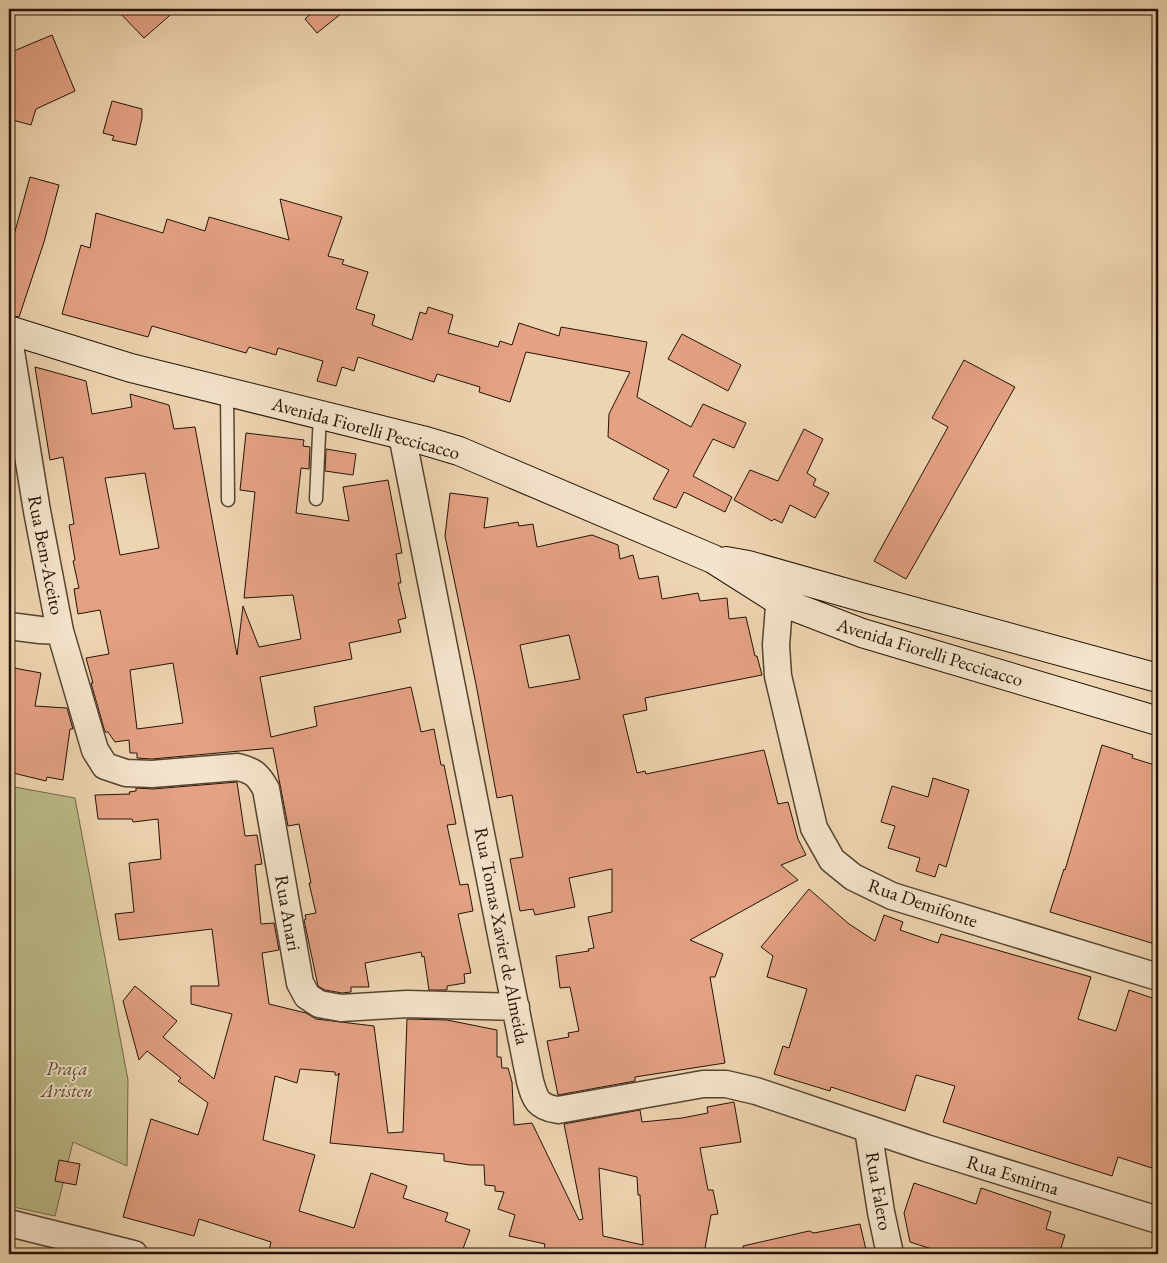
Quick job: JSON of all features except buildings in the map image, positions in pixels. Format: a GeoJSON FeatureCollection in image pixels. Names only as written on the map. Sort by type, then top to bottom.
{"type":"FeatureCollection","features":[{"type":"Feature","properties":{"kind":"main road","name":"Avenida Fiorelli Peccicacco"},"geometry":{"type":"LineString","coordinates":[[9,330],[131,368],[402,435],[467,455],[713,559],[779,601],[862,634],[1158,721]]}},
{"type":"Feature","properties":{"kind":"main road","name":"Avenida Fiorelli Peccicacco"},"geometry":{"type":"LineString","coordinates":[[713,559],[748,564],[861,598],[1158,678]]}},
{"type":"Feature","properties":{"kind":"street","name":"Rua Bem-Aceito"},"geometry":{"type":"LineString","coordinates":[[9,339],[37,511],[60,631],[95,750],[105,766]]}},
{"type":"Feature","properties":{"kind":"street","name":"Rua Tomas Xavier de Almeida"},"geometry":{"type":"LineString","coordinates":[[402,435],[534,1097],[541,1105],[558,1110],[703,1084],[726,1084],[756,1091],[868,1129]]}},
{"type":"Feature","properties":{"kind":"street","name":"Rua Demifonte"},"geometry":{"type":"LineString","coordinates":[[781,574],[776,645],[778,676],[814,828],[832,860],[853,877],[892,896],[1158,977]]}},
{"type":"Feature","properties":{"kind":"street"},"geometry":{"type":"LineString","coordinates":[[9,626],[60,631]]}},
{"type":"Feature","properties":{"kind":"street","name":"Rua Anari"},"geometry":{"type":"LineString","coordinates":[[105,766],[126,773],[152,774],[238,767],[251,770],[260,778],[266,789],[300,983],[308,996],[319,1004],[341,1008],[407,1004],[516,1007]]}},
{"type":"Feature","properties":{"kind":"street","name":"Rua Esmirna"},"geometry":{"type":"LineString","coordinates":[[868,1129],[1158,1220]]}},
{"type":"Feature","properties":{"kind":"street","name":"Rua Falero"},"geometry":{"type":"LineString","coordinates":[[868,1129],[881,1212],[890,1254]]}},
{"type":"Feature","properties":{"kind":"street"},"geometry":{"type":"LineString","coordinates":[[9,1223],[134,1254]]}},
{"type":"Feature","properties":{"kind":"lane"},"geometry":{"type":"LineString","coordinates":[[226,391],[228,500]]}},
{"type":"Feature","properties":{"kind":"lane"},"geometry":{"type":"LineString","coordinates":[[316,499],[320,414]]}},
{"type":"Feature","properties":{"kind":"green space","name":"Praça Aristeu"},"geometry":{"type":"Polygon","coordinates":[[[9,786],[75,798],[128,1080],[127,1166],[73,1142],[55,1216],[9,1206],[9,786]]]}}]}
